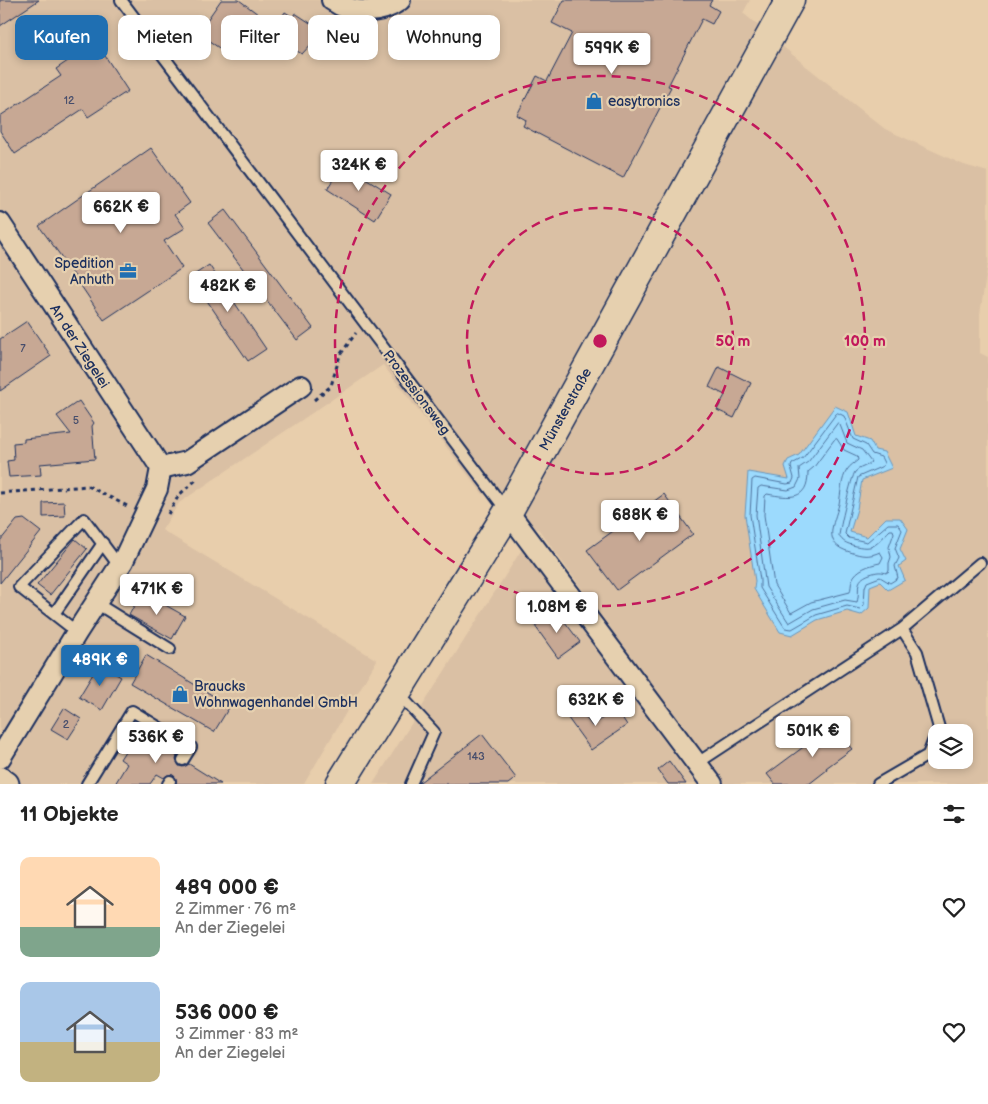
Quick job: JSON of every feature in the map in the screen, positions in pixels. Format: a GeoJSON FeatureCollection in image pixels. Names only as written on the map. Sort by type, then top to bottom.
{"type":"FeatureCollection","features":[{"type":"Feature","properties":{"kind":"main road","name":"Münsterstraße"},"geometry":{"type":"LineString","coordinates":[[340,784],[508,512],[790,0]]}},
{"type":"Feature","properties":{"kind":"street"},"geometry":{"type":"LineString","coordinates":[[332,0],[346,7],[364,11],[381,10],[400,0]]}},
{"type":"Feature","properties":{"kind":"street","name":"An der Ziegelei"},"geometry":{"type":"LineString","coordinates":[[0,223],[160,468]]}},
{"type":"Feature","properties":{"kind":"street"},"geometry":{"type":"LineString","coordinates":[[0,758],[77,632],[120,567],[157,489],[160,468],[187,462],[301,386]]}},
{"type":"Feature","properties":{"kind":"street","name":"Prozessionsweg"},"geometry":{"type":"LineString","coordinates":[[508,512],[711,784]]}},
{"type":"Feature","properties":{"kind":"street"},"geometry":{"type":"LineString","coordinates":[[0,780],[6,784]]}},
{"type":"Feature","properties":{"kind":"lane","name":"Prozessionsweg"},"geometry":{"type":"LineString","coordinates":[[121,0],[508,512]]}},
{"type":"Feature","properties":{"kind":"lane"},"geometry":{"type":"LineString","coordinates":[[77,632],[19,587],[84,519],[120,567]]}},
{"type":"Feature","properties":{"kind":"lane"},"geometry":{"type":"LineString","coordinates":[[54,614],[102,544]]}},
{"type":"Feature","properties":{"kind":"lane"},"geometry":{"type":"LineString","coordinates":[[696,764],[902,629],[980,563]]}},
{"type":"Feature","properties":{"kind":"lane"},"geometry":{"type":"LineString","coordinates":[[96,603],[170,649]]}},
{"type":"Feature","properties":{"kind":"lane"},"geometry":{"type":"LineString","coordinates":[[902,629],[918,652],[938,724]]}},
{"type":"Feature","properties":{"kind":"lane"},"geometry":{"type":"LineString","coordinates":[[397,692],[434,732],[411,784]]}},
{"type":"Feature","properties":{"kind":"lane"},"geometry":{"type":"LineString","coordinates":[[86,784],[132,711],[191,747],[183,760]]}},
{"type":"Feature","properties":{"kind":"lane"},"geometry":{"type":"LineString","coordinates":[[878,784],[928,755]]}},
{"type":"Feature","properties":{"kind":"path"},"geometry":{"type":"LineString","coordinates":[[0,493],[88,486],[145,515]]}},
{"type":"Feature","properties":{"kind":"shaded area"},"geometry":{"type":"Polygon","coordinates":[[[0,0],[750,0],[743,13],[885,129],[964,165],[988,172],[988,263],[980,314],[980,353],[988,357],[988,784],[724,784],[539,530],[482,493],[383,365],[179,503],[162,530],[377,660],[304,784],[0,784],[0,0]]]}},
{"type":"Feature","properties":{"kind":"shaded area"},"geometry":{"type":"Polygon","coordinates":[[[522,549],[696,784],[373,784],[522,549]]]}},
{"type":"Feature","properties":{"kind":"water"},"geometry":{"type":"Polygon","coordinates":[[[835,406],[848,412],[856,436],[870,441],[875,450],[884,452],[892,468],[862,480],[857,509],[850,532],[867,537],[886,518],[900,518],[908,529],[900,549],[906,561],[899,566],[905,580],[888,590],[880,582],[870,586],[869,608],[861,615],[847,611],[817,620],[792,635],[780,632],[754,589],[755,581],[745,515],[748,472],[789,479],[785,466],[788,460],[799,455],[835,406]]]}},
{"type":"Feature","properties":{"kind":"building"},"geometry":{"type":"Polygon","coordinates":[[[0,0],[39,0],[15,15],[0,26],[0,0]]]}},
{"type":"Feature","properties":{"kind":"building"},"geometry":{"type":"Polygon","coordinates":[[[221,0],[239,0],[258,14],[221,15],[221,49],[211,42],[211,15],[221,0]]]}},
{"type":"Feature","properties":{"kind":"building","name":"easytronics"},"geometry":{"type":"Polygon","coordinates":[[[564,0],[712,0],[709,5],[719,11],[712,24],[702,19],[668,86],[671,87],[623,178],[523,126],[526,120],[517,115],[537,76],[547,81],[572,33],[552,23],[564,0]]]}},
{"type":"Feature","properties":{"kind":"building"},"geometry":{"type":"Polygon","coordinates":[[[295,13],[308,21],[308,48],[302,54],[298,52],[298,15],[294,15],[295,13]]]}},
{"type":"Feature","properties":{"kind":"building"},"geometry":{"type":"Polygon","coordinates":[[[69,60],[108,60],[128,91],[88,117],[83,109],[15,154],[0,131],[0,116],[61,76],[56,69],[69,60]]]}},
{"type":"Feature","properties":{"kind":"building"},"geometry":{"type":"Polygon","coordinates":[[[151,148],[190,203],[175,214],[185,228],[164,241],[182,268],[104,320],[39,226],[151,148]]]}},
{"type":"Feature","properties":{"kind":"building"},"geometry":{"type":"Polygon","coordinates":[[[343,164],[391,194],[375,220],[327,189],[343,164]]]}},
{"type":"Feature","properties":{"kind":"building"},"geometry":{"type":"Polygon","coordinates":[[[225,210],[313,328],[297,340],[208,223],[225,210]]]}},
{"type":"Feature","properties":{"kind":"building"},"geometry":{"type":"Polygon","coordinates":[[[209,265],[266,349],[248,361],[191,277],[209,265]]]}},
{"type":"Feature","properties":{"kind":"building"},"geometry":{"type":"Polygon","coordinates":[[[27,321],[51,356],[0,391],[0,339],[27,321]]]}},
{"type":"Feature","properties":{"kind":"building"},"geometry":{"type":"Polygon","coordinates":[[[719,367],[751,383],[734,418],[717,410],[725,395],[709,387],[719,367]]]}},
{"type":"Feature","properties":{"kind":"building"},"geometry":{"type":"Polygon","coordinates":[[[79,401],[94,423],[92,426],[95,459],[40,464],[41,475],[9,477],[7,461],[14,460],[13,443],[24,442],[24,439],[71,434],[57,416],[79,401]]]}},
{"type":"Feature","properties":{"kind":"building"},"geometry":{"type":"Polygon","coordinates":[[[664,494],[693,534],[617,590],[587,550],[664,494]]]}},
{"type":"Feature","properties":{"kind":"building"},"geometry":{"type":"Polygon","coordinates":[[[64,502],[65,516],[43,517],[43,503],[64,502]]]}},
{"type":"Feature","properties":{"kind":"building"},"geometry":{"type":"Polygon","coordinates":[[[24,519],[41,532],[0,583],[0,541],[17,520],[24,519]]]}},
{"type":"Feature","properties":{"kind":"building"},"geometry":{"type":"Polygon","coordinates":[[[75,539],[87,549],[50,595],[37,585],[75,539]]]}},
{"type":"Feature","properties":{"kind":"building"},"geometry":{"type":"Polygon","coordinates":[[[142,592],[185,616],[172,639],[129,615],[142,592]]]}},
{"type":"Feature","properties":{"kind":"building"},"geometry":{"type":"Polygon","coordinates":[[[556,610],[580,642],[558,658],[535,626],[556,610]]]}},
{"type":"Feature","properties":{"kind":"building","name":"Braucks Wohnwagenhandel GmbH"},"geometry":{"type":"Polygon","coordinates":[[[146,655],[230,706],[214,732],[130,683],[146,655]]]}},
{"type":"Feature","properties":{"kind":"building"},"geometry":{"type":"Polygon","coordinates":[[[99,664],[121,677],[102,710],[79,697],[99,664]]]}},
{"type":"Feature","properties":{"kind":"building"},"geometry":{"type":"Polygon","coordinates":[[[577,706],[592,726],[616,708],[627,725],[591,750],[565,714],[577,706]]]}},
{"type":"Feature","properties":{"kind":"building"},"geometry":{"type":"Polygon","coordinates":[[[64,708],[81,719],[68,739],[51,729],[64,708]]]}},
{"type":"Feature","properties":{"kind":"building"},"geometry":{"type":"Polygon","coordinates":[[[837,722],[850,739],[846,742],[852,749],[826,768],[827,770],[809,784],[775,784],[767,774],[837,722]]]}},
{"type":"Feature","properties":{"kind":"building"},"geometry":{"type":"Polygon","coordinates":[[[140,728],[172,749],[170,752],[177,756],[176,760],[179,766],[183,767],[189,764],[221,784],[176,784],[176,778],[173,775],[167,775],[164,778],[157,774],[150,784],[115,784],[127,764],[120,759],[140,728]]]}},
{"type":"Feature","properties":{"kind":"building"},"geometry":{"type":"Polygon","coordinates":[[[482,734],[516,778],[508,784],[419,784],[420,782],[482,734]]]}},
{"type":"Feature","properties":{"kind":"building"},"geometry":{"type":"Polygon","coordinates":[[[669,761],[686,784],[668,784],[658,770],[669,761]]]}},
{"type":"Feature","properties":{"kind":"place","name":"easytronics"},"geometry":{"type":"Point","coordinates":[594,101]}},
{"type":"Feature","properties":{"kind":"place","name":"Spedition Anhuth"},"geometry":{"type":"Point","coordinates":[128,271]}},
{"type":"Feature","properties":{"kind":"place","name":"Braucks Wohnwagenhandel GmbH"},"geometry":{"type":"Point","coordinates":[180,694]}}]}
